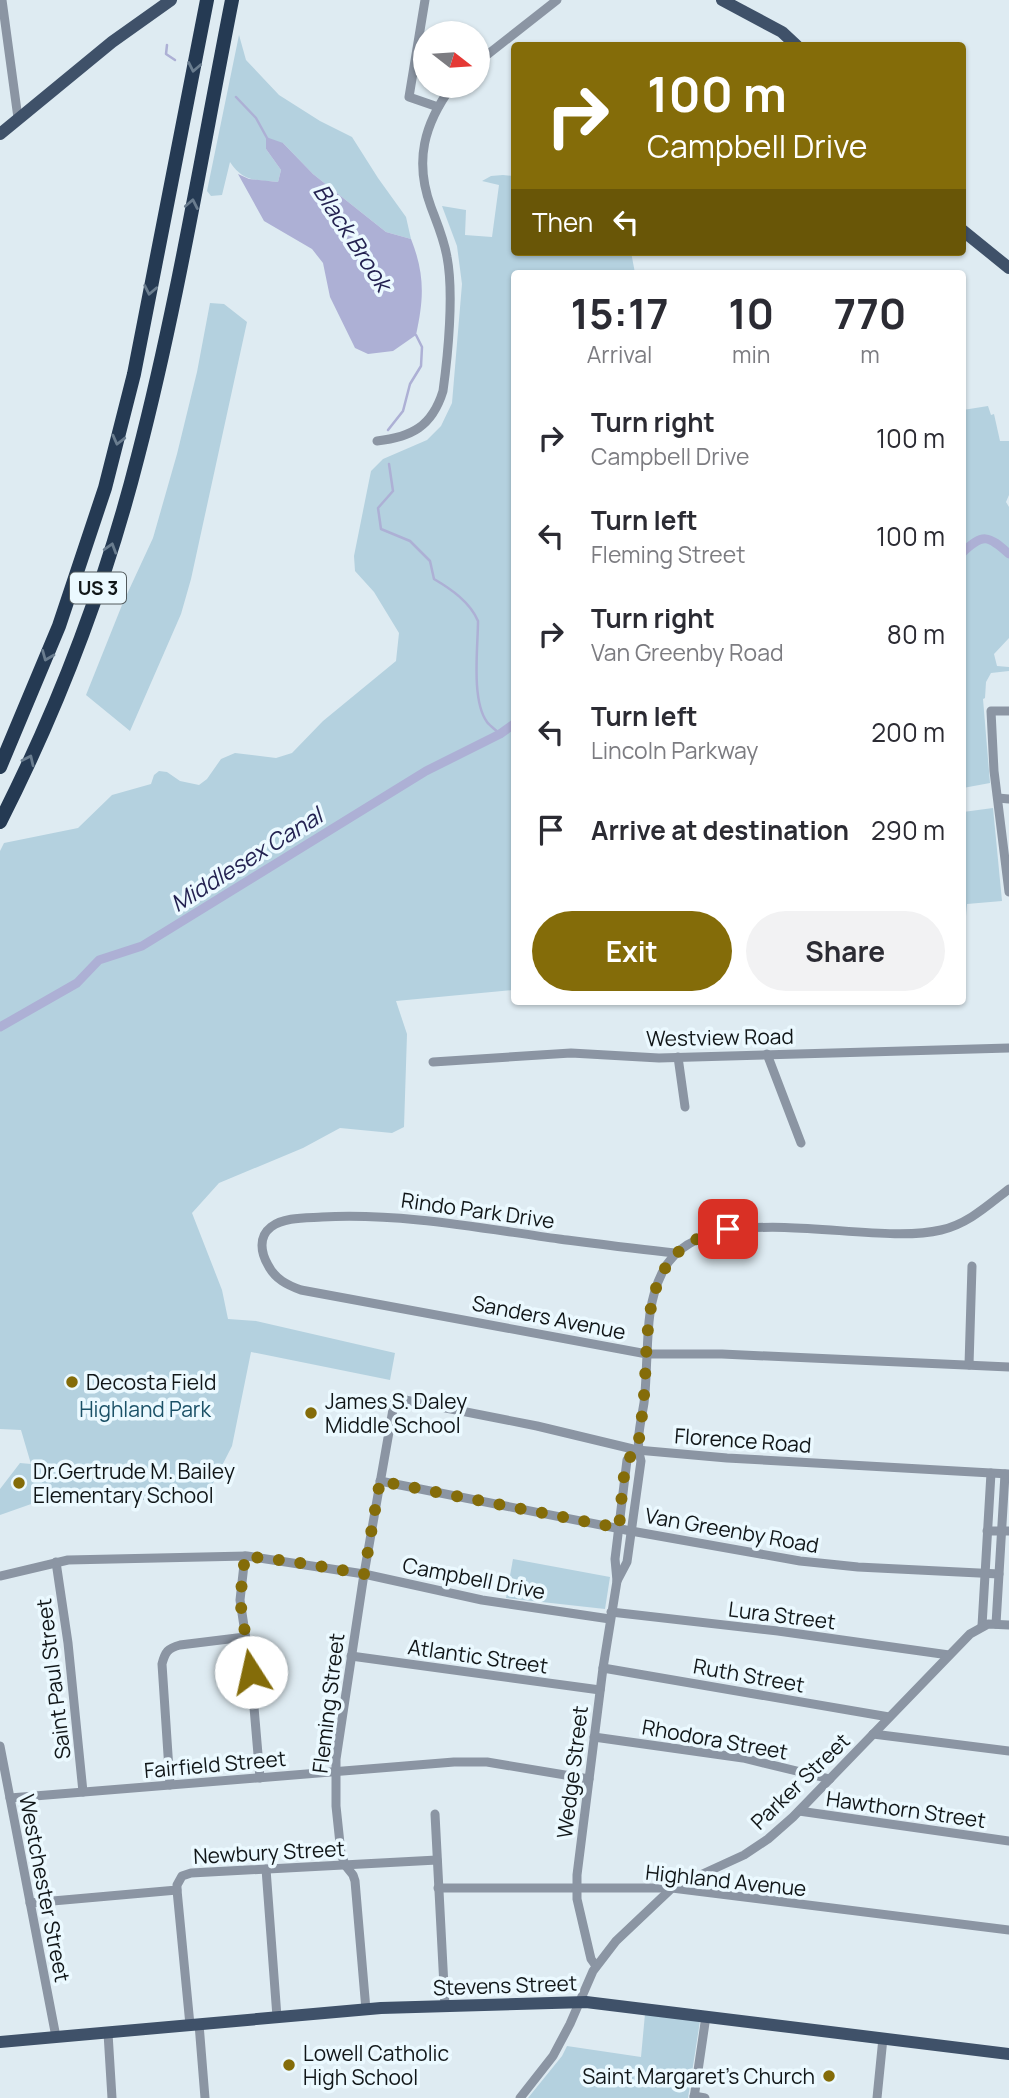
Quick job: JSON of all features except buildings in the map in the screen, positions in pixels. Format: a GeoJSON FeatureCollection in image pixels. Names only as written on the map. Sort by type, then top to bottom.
{"type":"FeatureCollection","features":[{"type":"Feature","properties":{"kind":"highway","name":"US 3"},"geometry":{"type":"LineString","coordinates":[[0,766],[56,635],[105,488],[134,374],[207,0]]}},
{"type":"Feature","properties":{"kind":"highway","name":"US 3"},"geometry":{"type":"LineString","coordinates":[[0,822],[37,744],[75,653],[130,486],[160,363],[232,0]]}},
{"type":"Feature","properties":{"kind":"main road"},"geometry":{"type":"LineString","coordinates":[[0,134],[128,29],[171,0]]}},
{"type":"Feature","properties":{"kind":"main road"},"geometry":{"type":"LineString","coordinates":[[722,0],[782,32],[793,42]]}},
{"type":"Feature","properties":{"kind":"main road"},"geometry":{"type":"LineString","coordinates":[[966,233],[1009,268]]}},
{"type":"Feature","properties":{"kind":"main road","name":"Stevens Street"},"geometry":{"type":"LineString","coordinates":[[0,2042],[366,2010],[579,2002],[1009,2054]]}},
{"type":"Feature","properties":{"kind":"street"},"geometry":{"type":"LineString","coordinates":[[2,0],[18,118]]}},
{"type":"Feature","properties":{"kind":"street"},"geometry":{"type":"LineString","coordinates":[[425,0],[408,97],[438,107]]}},
{"type":"Feature","properties":{"kind":"street"},"geometry":{"type":"LineString","coordinates":[[490,52],[555,0]]}},
{"type":"Feature","properties":{"kind":"street"},"geometry":{"type":"LineString","coordinates":[[377,441],[403,438],[419,428],[439,406],[443,391],[450,281],[448,258],[443,237],[429,204],[421,156],[432,119],[444,98]]}},
{"type":"Feature","properties":{"kind":"street"},"geometry":{"type":"LineString","coordinates":[[1008,892],[991,711],[1009,711]]}},
{"type":"Feature","properties":{"kind":"street"},"geometry":{"type":"LineString","coordinates":[[998,798],[1009,799]]}},
{"type":"Feature","properties":{"kind":"street","name":"Westview Road"},"geometry":{"type":"LineString","coordinates":[[432,1062],[570,1053],[678,1057],[1009,1048]]}},
{"type":"Feature","properties":{"kind":"street"},"geometry":{"type":"LineString","coordinates":[[766,1054],[801,1143]]}},
{"type":"Feature","properties":{"kind":"street"},"geometry":{"type":"LineString","coordinates":[[678,1057],[685,1107]]}},
{"type":"Feature","properties":{"kind":"street"},"geometry":{"type":"LineString","coordinates":[[637,1450],[644,1401],[648,1319],[654,1293],[662,1273],[675,1253],[689,1243],[706,1234],[738,1227],[877,1235],[932,1232],[963,1222],[1009,1189]]}},
{"type":"Feature","properties":{"kind":"street","name":"Rindo Park Drive"},"geometry":{"type":"LineString","coordinates":[[275,1224],[299,1218],[409,1217],[675,1253]]}},
{"type":"Feature","properties":{"kind":"street","name":"Sanders Avenue"},"geometry":{"type":"LineString","coordinates":[[275,1224],[264,1234],[262,1252],[273,1273],[290,1286],[647,1354],[743,1355],[1009,1367]]}},
{"type":"Feature","properties":{"kind":"street"},"geometry":{"type":"LineString","coordinates":[[969,1365],[972,1266]]}},
{"type":"Feature","properties":{"kind":"street","name":"Florence Road"},"geometry":{"type":"LineString","coordinates":[[395,1398],[537,1426],[637,1450],[727,1458],[1007,1474]]}},
{"type":"Feature","properties":{"kind":"street","name":"Fleming Street"},"geometry":{"type":"LineString","coordinates":[[366,2010],[355,1881],[345,1865],[337,1814],[335,1772],[364,1574],[395,1398]]}},
{"type":"Feature","properties":{"kind":"street","name":"Wedge Street"},"geometry":{"type":"LineString","coordinates":[[596,1966],[591,1959],[576,1889],[610,1616],[617,1581],[627,1562],[632,1531],[641,1461],[637,1450],[627,1460],[615,1559],[617,1581]]}},
{"type":"Feature","properties":{"kind":"street"},"geometry":{"type":"LineString","coordinates":[[991,1473],[982,1626],[1009,1625]]}},
{"type":"Feature","properties":{"kind":"street"},"geometry":{"type":"LineString","coordinates":[[996,1624],[1005,1531],[1007,1474]]}},
{"type":"Feature","properties":{"kind":"street","name":"Van Greenby Road"},"geometry":{"type":"LineString","coordinates":[[380,1481],[632,1531],[829,1564],[999,1574]]}},
{"type":"Feature","properties":{"kind":"street"},"geometry":{"type":"LineString","coordinates":[[987,1531],[1005,1531]]}},
{"type":"Feature","properties":{"kind":"street"},"geometry":{"type":"LineString","coordinates":[[245,1556],[240,1600],[251,1672],[260,1778]]}},
{"type":"Feature","properties":{"kind":"street","name":"Campbell Drive"},"geometry":{"type":"LineString","coordinates":[[0,1576],[56,1562],[102,1558],[245,1556],[364,1574],[482,1600],[610,1616]]}},
{"type":"Feature","properties":{"kind":"street","name":"Saint Paul Street"},"geometry":{"type":"LineString","coordinates":[[56,1562],[68,1643],[83,1792]]}},
{"type":"Feature","properties":{"kind":"street","name":"Lura Street"},"geometry":{"type":"LineString","coordinates":[[610,1616],[778,1631],[949,1655]]}},
{"type":"Feature","properties":{"kind":"street","name":"Parker Street"},"geometry":{"type":"LineString","coordinates":[[520,2098],[553,2056],[596,1966],[616,1941],[672,1888],[744,1855],[776,1833],[949,1655],[982,1626]]}},
{"type":"Feature","properties":{"kind":"street"},"geometry":{"type":"LineString","coordinates":[[170,1785],[162,1664],[167,1651],[180,1645],[245,1637]]}},
{"type":"Feature","properties":{"kind":"street","name":"Atlantic Street"},"geometry":{"type":"LineString","coordinates":[[351,1656],[600,1690]]}},
{"type":"Feature","properties":{"kind":"street","name":"Ruth Street"},"geometry":{"type":"LineString","coordinates":[[603,1668],[889,1717]]}},
{"type":"Feature","properties":{"kind":"street"},"geometry":{"type":"LineString","coordinates":[[873,1734],[1009,1751]]}},
{"type":"Feature","properties":{"kind":"street","name":"Rhodora Street"},"geometry":{"type":"LineString","coordinates":[[594,1737],[743,1758],[830,1779]]}},
{"type":"Feature","properties":{"kind":"street","name":"Westchester Street"},"geometry":{"type":"LineString","coordinates":[[0,1746],[56,2037]]}},
{"type":"Feature","properties":{"kind":"street","name":"Fairfield Street"},"geometry":{"type":"LineString","coordinates":[[10,1798],[454,1762],[487,1762],[589,1779]]}},
{"type":"Feature","properties":{"kind":"street","name":"Hawthorn Street"},"geometry":{"type":"LineString","coordinates":[[799,1811],[1009,1841]]}},
{"type":"Feature","properties":{"kind":"street"},"geometry":{"type":"LineString","coordinates":[[435,1814],[445,2006]]}},
{"type":"Feature","properties":{"kind":"street","name":"Newbury Street"},"geometry":{"type":"LineString","coordinates":[[30,1903],[177,1890],[179,1880],[185,1874],[437,1860]]}},
{"type":"Feature","properties":{"kind":"street"},"geometry":{"type":"LineString","coordinates":[[266,1869],[277,2017]]}},
{"type":"Feature","properties":{"kind":"street","name":"Highland Avenue"},"geometry":{"type":"LineString","coordinates":[[438,1888],[672,1888],[1009,1930]]}},
{"type":"Feature","properties":{"kind":"street"},"geometry":{"type":"LineString","coordinates":[[177,1890],[205,2098]]}},
{"type":"Feature","properties":{"kind":"street"},"geometry":{"type":"LineString","coordinates":[[705,2098],[694,2097],[706,2016]]}},
{"type":"Feature","properties":{"kind":"street"},"geometry":{"type":"LineString","coordinates":[[108,2032],[112,2098]]}},
{"type":"Feature","properties":{"kind":"street"},"geometry":{"type":"LineString","coordinates":[[877,2098],[883,2038]]}},
{"type":"Feature","properties":{"kind":"green space"},"geometry":{"type":"Polygon","coordinates":[[[239,35],[246,60],[279,95],[352,137],[406,217],[411,239],[386,232],[313,174],[283,143],[266,149],[281,170],[278,182],[245,177],[230,162],[222,195],[211,196],[207,191],[239,35]]]}},
{"type":"Feature","properties":{"kind":"green space","name":"Highland Park"},"geometry":{"type":"Polygon","coordinates":[[[491,176],[511,176],[511,256],[632,256],[634,270],[511,270],[511,990],[396,1001],[407,1034],[404,1127],[392,1133],[340,1128],[303,1148],[219,1183],[192,1213],[222,1290],[228,1319],[256,1321],[395,1353],[390,1380],[251,1352],[232,1446],[204,1501],[83,1499],[34,1503],[0,1515],[0,1489],[20,1463],[31,1464],[21,1430],[0,1429],[0,851],[4,843],[78,828],[112,795],[151,784],[154,775],[159,771],[167,772],[180,781],[199,785],[207,779],[221,759],[235,753],[276,758],[292,753],[323,721],[396,661],[399,633],[374,592],[355,571],[354,556],[371,471],[383,459],[427,440],[441,426],[452,403],[462,284],[457,246],[442,206],[466,210],[465,235],[492,237],[499,185],[482,181],[491,176]]]}},
{"type":"Feature","properties":{"kind":"green space"},"geometry":{"type":"Polygon","coordinates":[[[210,303],[224,304],[247,322],[181,614],[130,731],[86,695],[122,605],[153,538],[197,372],[210,303]]]}},
{"type":"Feature","properties":{"kind":"green space"},"geometry":{"type":"Polygon","coordinates":[[[988,406],[991,415],[994,414],[1000,441],[1009,441],[1009,495],[1006,502],[1009,507],[1009,638],[994,654],[997,666],[1009,667],[1009,671],[991,673],[986,682],[983,699],[990,783],[966,787],[966,410],[988,406]]]}},
{"type":"Feature","properties":{"kind":"green space"},"geometry":{"type":"Polygon","coordinates":[[[993,808],[1002,901],[967,904],[966,916],[966,812],[993,808]]]}},
{"type":"Feature","properties":{"kind":"green space"},"geometry":{"type":"Polygon","coordinates":[[[513,1559],[610,1577],[605,1609],[506,1598],[513,1559]]]}},
{"type":"Feature","properties":{"kind":"green space"},"geometry":{"type":"Polygon","coordinates":[[[645,2014],[700,2021],[688,2098],[528,2098],[567,2046],[641,2057],[645,2014]]]}},
{"type":"Feature","properties":{"kind":"water"},"geometry":{"type":"Polygon","coordinates":[[[266,137],[283,143],[313,174],[386,232],[411,239],[421,275],[419,322],[416,335],[393,351],[368,354],[355,348],[330,297],[323,263],[312,249],[264,221],[238,174],[249,179],[278,182],[281,170],[266,149],[266,137]]]}},
{"type":"Feature","properties":{"kind":"waterway","name":"Black Brook"},"geometry":{"type":"LineString","coordinates":[[167,45],[166,54],[175,60]]}},
{"type":"Feature","properties":{"kind":"waterway","name":"Black Brook"},"geometry":{"type":"LineString","coordinates":[[236,97],[256,118],[267,138]]}},
{"type":"Feature","properties":{"kind":"waterway","name":"Black Brook"},"geometry":{"type":"LineString","coordinates":[[388,430],[403,411],[410,384],[421,366],[422,347],[416,335]]}},
{"type":"Feature","properties":{"kind":"waterway","name":"Black Brook"},"geometry":{"type":"LineString","coordinates":[[389,464],[393,491],[378,508],[381,529],[410,541],[430,561],[434,579],[459,597],[475,614],[478,621],[479,701],[487,722],[500,734]]}},
{"type":"Feature","properties":{"kind":"waterway"},"geometry":{"type":"LineString","coordinates":[[966,550],[975,542],[986,539],[996,543],[1009,554]]}},
{"type":"Feature","properties":{"kind":"waterway","name":"Middlesex Canal"},"geometry":{"type":"LineString","coordinates":[[0,1027],[77,983],[99,960],[142,946],[426,771],[511,726]]}},
{"type":"Feature","properties":{"kind":"place","name":"Decosta Field"},"geometry":{"type":"Point","coordinates":[72,1382]}},
{"type":"Feature","properties":{"kind":"place","name":"James S. Daley Middle School"},"geometry":{"type":"Point","coordinates":[311,1413]}},
{"type":"Feature","properties":{"kind":"place","name":"Dr.Gertrude M. Bailey Elementary School"},"geometry":{"type":"Point","coordinates":[19,1483]}},
{"type":"Feature","properties":{"kind":"place","name":"Lowell Catholic High School"},"geometry":{"type":"Point","coordinates":[289,2065]}},
{"type":"Feature","properties":{"kind":"place","name":"Saint Margaret's Church"},"geometry":{"type":"Point","coordinates":[829,2076]}},
{"type":"Feature","properties":{"kind":"route"},"geometry":{"type":"LineString","coordinates":[[251,1672],[240,1612],[245,1556],[364,1574],[380,1481],[619,1528],[627,1460],[637,1450],[644,1401],[648,1319],[659,1279],[669,1261],[681,1248],[706,1234],[728,1229]]}}]}
